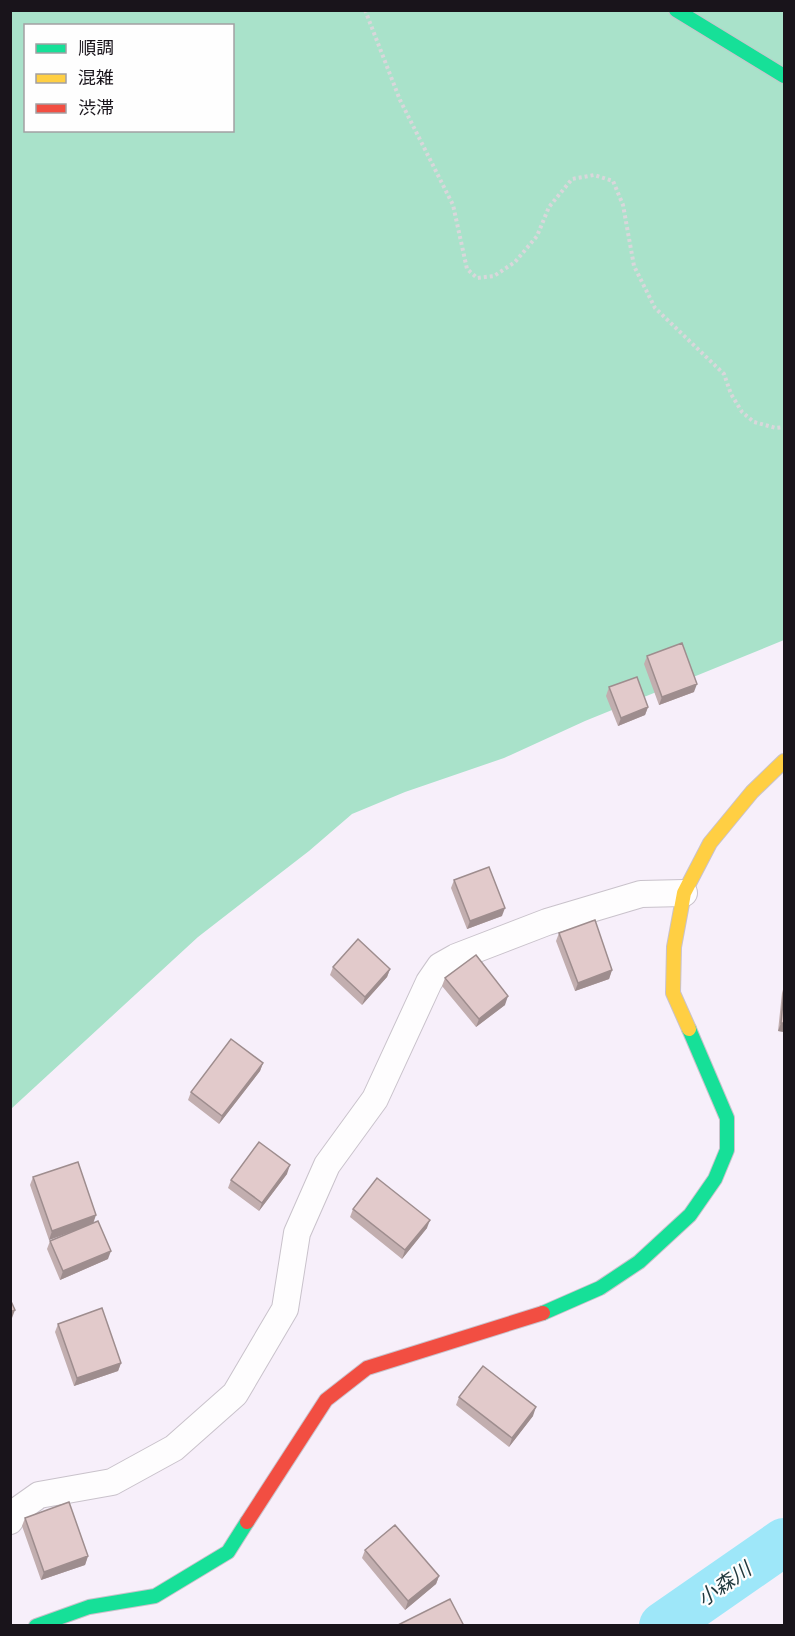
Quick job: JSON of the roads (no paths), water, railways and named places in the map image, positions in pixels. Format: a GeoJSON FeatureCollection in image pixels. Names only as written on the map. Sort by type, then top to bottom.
{"type":"FeatureCollection","features":[{"type":"Feature","properties":{"kind":"street"},"geometry":{"type":"LineString","coordinates":[[676,10],[784,76]]}},
{"type":"Feature","properties":{"kind":"street"},"geometry":{"type":"LineString","coordinates":[[36,1626],[90,1607],[155,1596],[228,1552],[326,1400],[367,1368],[546,1312],[600,1288],[639,1262],[690,1215],[715,1179],[727,1150],[727,1118],[673,993],[674,947],[684,893],[710,843],[752,792],[784,761]]}},
{"type":"Feature","properties":{"kind":"street"},"geometry":{"type":"LineString","coordinates":[[10,1521],[15,1512],[39,1495],[112,1482],[174,1448],[235,1394],[285,1309],[297,1233],[327,1165],[375,1099],[429,981],[440,966],[456,957],[547,922],[641,894],[684,893]]}},
{"type":"Feature","properties":{"kind":"waterway","name":"小森川"},"geometry":{"type":"LineString","coordinates":[[663,1626],[784,1542]]}}]}
